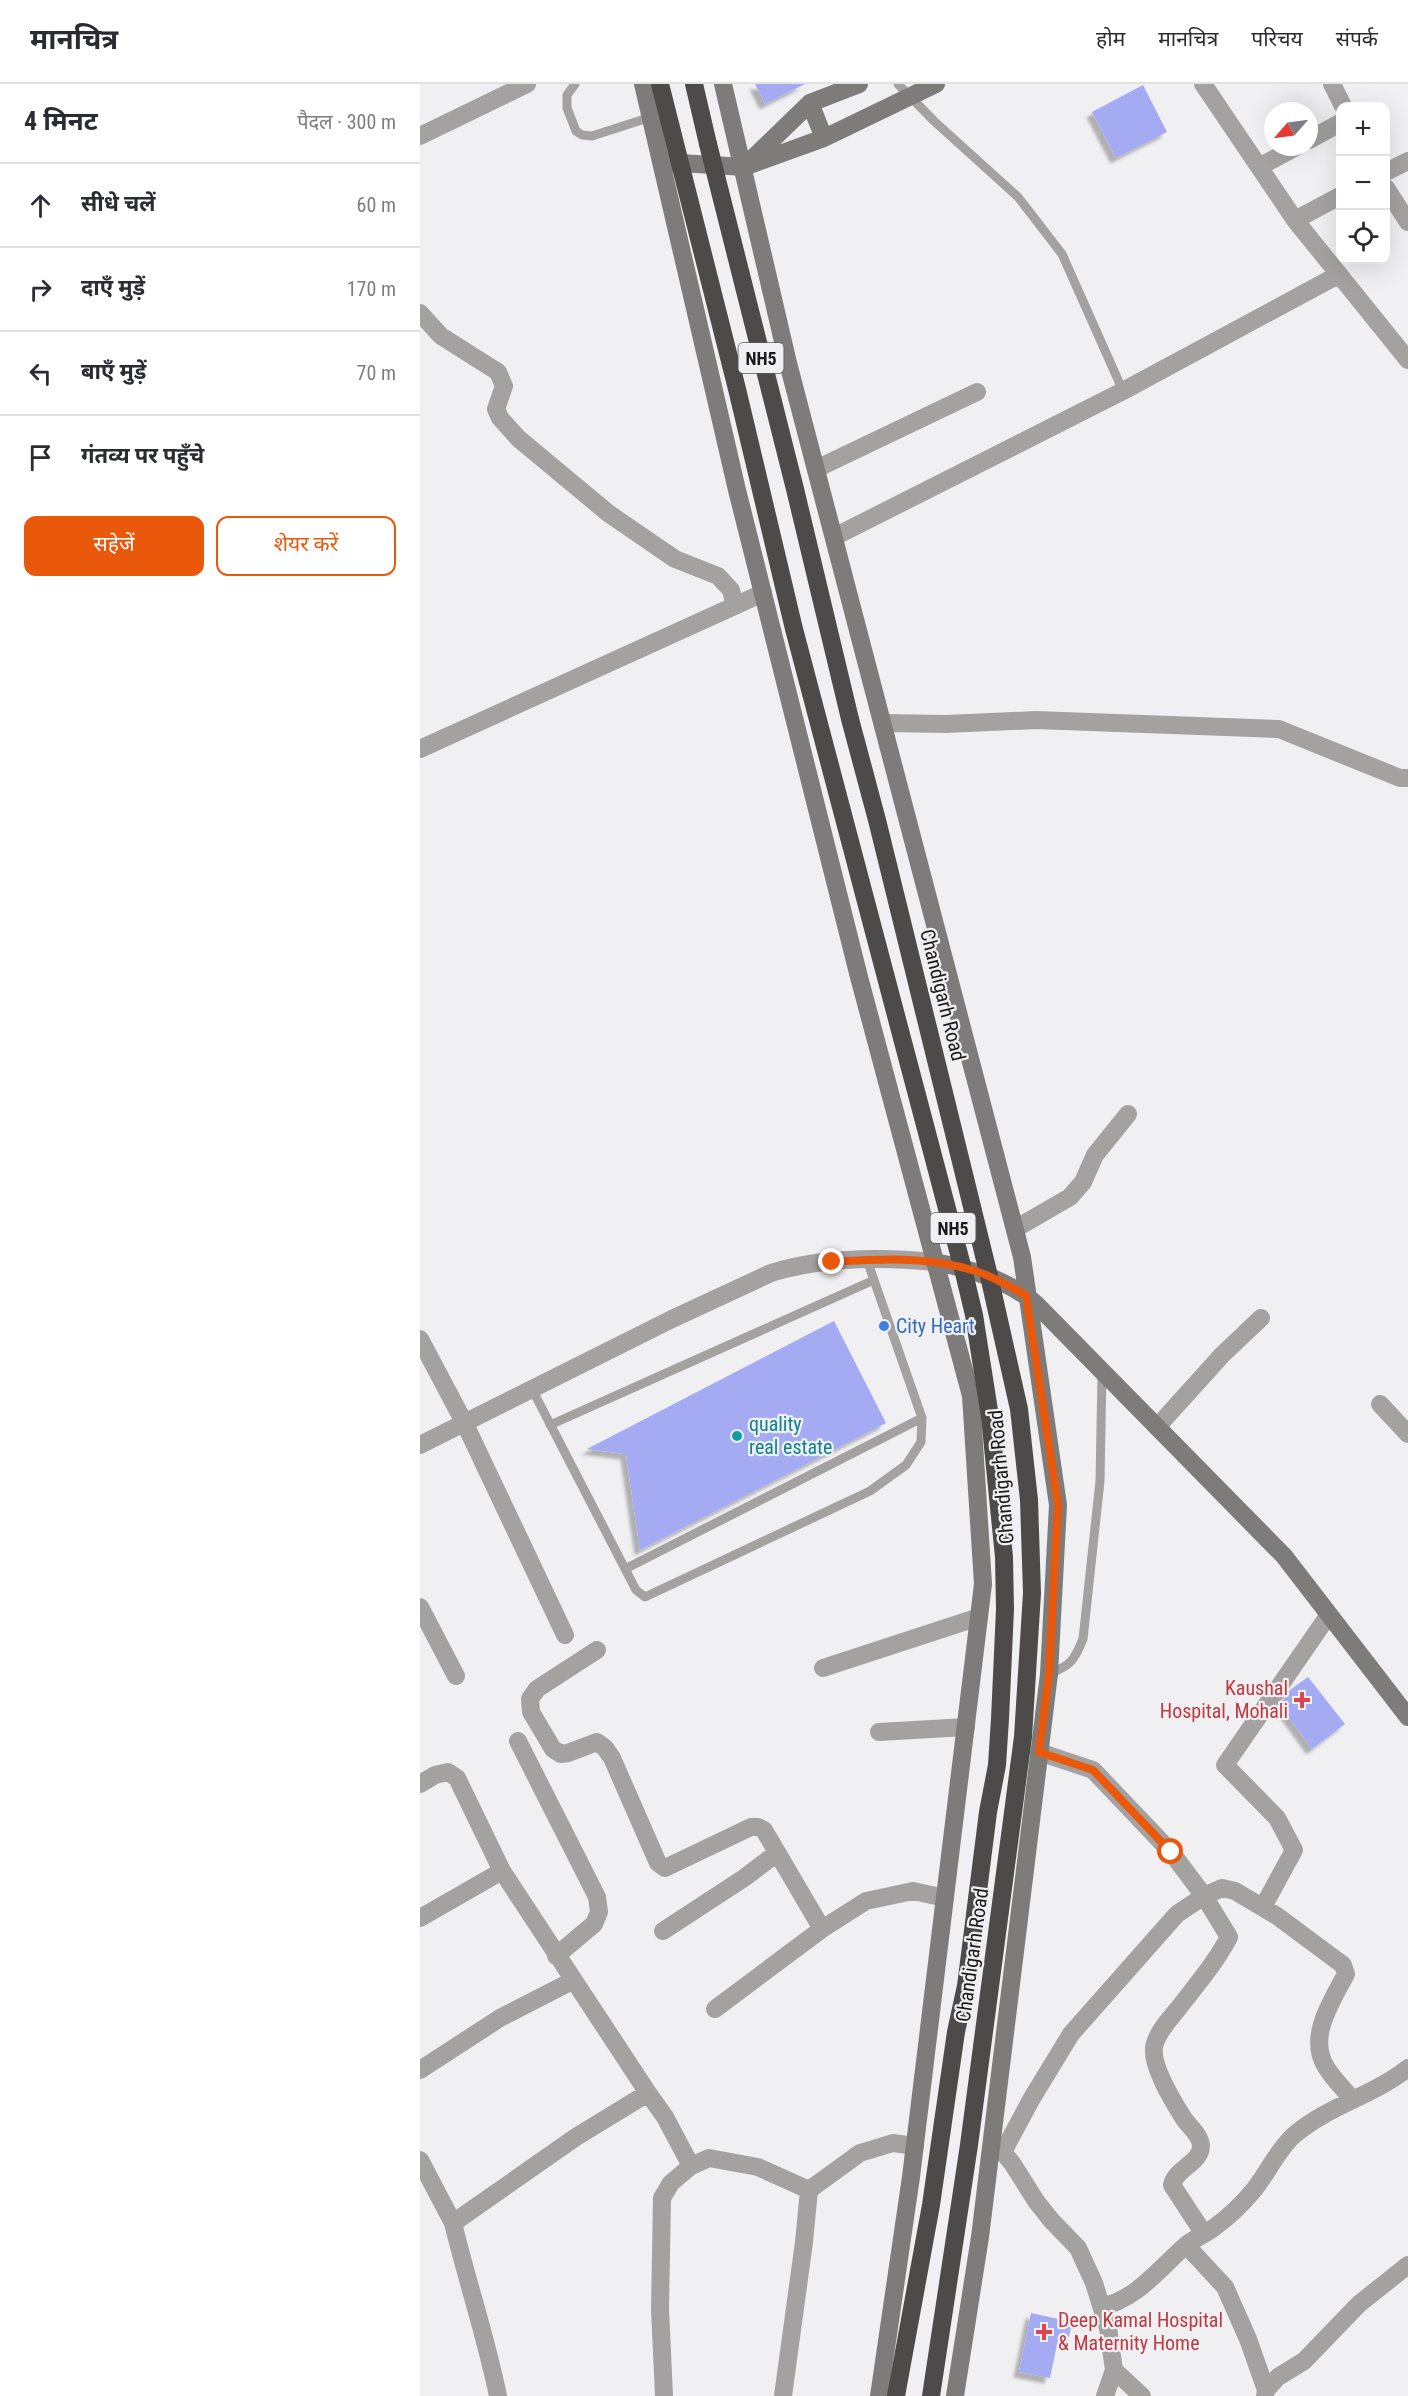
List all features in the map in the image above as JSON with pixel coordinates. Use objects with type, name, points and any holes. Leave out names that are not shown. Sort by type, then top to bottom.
[{"type":"highway","name":"NH5","points":[[660,84],[737,389],[794,629],[974,1315],[999,1492],[1005,1609],[997,1765],[988,1812],[966,1986],[956,2032],[931,2205],[896,2396]]},
{"type":"highway","name":"Chandigarh Road","points":[[694,84],[989,1276],[1019,1409],[1029,1500],[1032,1593],[1023,1737],[969,2145],[931,2396]]},
{"type":"main road","points":[[644,84],[734,479],[860,977],[971,1396],[983,1584],[915,2146],[879,2396]]},
{"type":"main road","points":[[723,84],[788,363],[1022,1257],[1058,1505],[1049,1674],[998,2146],[980,2237],[956,2396]]},
{"type":"main road","points":[[744,167],[810,104],[859,84]]},
{"type":"main road","points":[[661,161],[744,167],[824,138],[904,90],[936,84]]},
{"type":"main road","points":[[810,104],[824,138]]},
{"type":"main road","points":[[935,1262],[978,1271],[1026,1295],[1284,1556],[1408,1717]]},
{"type":"street","points":[[420,136],[527,84]]},
{"type":"street","points":[[1203,84],[1295,220],[1408,360]]},
{"type":"street","points":[[1332,84],[1341,102]]},
{"type":"street","points":[[1318,135],[1336,126]]},
{"type":"street","points":[[1258,167],[1279,156]]},
{"type":"street","points":[[1390,170],[1408,161]]},
{"type":"street","points":[[1390,194],[1408,222]]},
{"type":"street","points":[[1295,220],[1336,199]]},
{"type":"street","points":[[834,537],[1123,392],[1338,275]]},
{"type":"street","points":[[420,313],[441,336],[498,372],[504,386],[496,409],[500,418],[519,439],[608,513],[675,559],[718,576],[731,590],[735,606]]},
{"type":"street","points":[[816,469],[977,392]]},
{"type":"street","points":[[420,749],[763,592]]},
{"type":"street","points":[[883,723],[946,724],[1036,720],[1279,729],[1400,778],[1408,777]]},
{"type":"street","points":[[1015,1229],[1070,1197],[1083,1182],[1095,1155],[1128,1114]]},
{"type":"street","points":[[420,1445],[533,1391],[672,1319],[771,1273],[810,1265],[867,1260],[935,1262]]},
{"type":"street","points":[[1157,1427],[1222,1355],[1261,1318]]},
{"type":"street","points":[[420,1339],[465,1424],[565,1635]]},
{"type":"street","points":[[1380,1404],[1408,1434]]},
{"type":"street","points":[[420,1607],[456,1676]]},
{"type":"street","points":[[1263,1907],[1294,1850],[1277,1818],[1225,1765],[1328,1616]]},
{"type":"street","points":[[823,1668],[979,1617]]},
{"type":"street","points":[[597,1650],[537,1689],[530,1700],[531,1712],[553,1749],[561,1754],[597,1743],[604,1748],[612,1758],[658,1863],[665,1868],[752,1827],[764,1830],[803,1893],[822,1929]]},
{"type":"street","points":[[879,1732],[966,1727]]},
{"type":"street","points":[[518,1742],[597,1897],[599,1912],[594,1924],[556,1956]]},
{"type":"street","points":[[1039,1752],[1093,1770],[1171,1852],[1204,1896],[1229,1937],[1208,1971],[1162,2029],[1154,2045],[1159,2071],[1168,2093],[1200,2140],[1201,2150],[1195,2159],[1174,2177],[1172,2185],[1204,2234]]},
{"type":"street","points":[[420,1784],[435,1774],[448,1772],[457,1778],[502,1871],[556,1956],[665,2117],[691,2166]]},
{"type":"street","points":[[663,1931],[744,1878],[777,1853]]},
{"type":"street","points":[[420,1918],[502,1871]]},
{"type":"street","points":[[1104,2396],[1114,2370],[1108,2328],[1094,2283],[1078,2248],[1041,2208],[1026,2181],[998,2146],[1032,2098],[1071,2034],[1177,1914],[1204,1896],[1222,1888],[1235,1891],[1263,1907],[1343,1965],[1346,1974],[1326,2014],[1318,2043],[1325,2066],[1353,2100]]},
{"type":"street","points":[[715,2009],[822,1929],[866,1901],[913,1891],[945,1898]]},
{"type":"street","points":[[420,2070],[500,2018],[574,1980]]},
{"type":"street","points":[[1101,2306],[1112,2305],[1147,2284],[1186,2245],[1204,2234],[1239,2206],[1292,2137],[1322,2116],[1381,2086],[1408,2068]]},
{"type":"street","points":[[453,2223],[576,2137],[648,2093]]},
{"type":"street","points":[[783,2396],[809,2190],[860,2153],[893,2143],[915,2146]]},
{"type":"street","points":[[664,2396],[660,2309],[662,2198],[671,2183],[691,2166],[709,2158],[758,2167],[809,2190]]},
{"type":"street","points":[[420,2160],[453,2223],[498,2396]]},
{"type":"street","points":[[1186,2245],[1224,2287],[1248,2339],[1265,2393]]},
{"type":"street","points":[[1265,2393],[1278,2377],[1304,2361],[1359,2304],[1408,2265]]},
{"type":"street","points":[[1114,2370],[1142,2396]]},
{"type":"lane","points":[[575,84],[567,95],[567,108],[576,131],[582,135],[592,136],[651,117]]},
{"type":"lane","points":[[904,90],[934,121],[1018,197],[1062,254],[1123,392]]},
{"type":"lane","points":[[533,1391],[624,1569],[636,1590],[645,1597],[870,1491],[906,1464],[921,1442],[922,1418],[867,1260]]},
{"type":"lane","points":[[550,1425],[874,1280]]},
{"type":"lane","points":[[1049,1674],[1068,1666],[1076,1656],[1083,1639],[1100,1481],[1102,1371]]},
{"type":"lane","points":[[624,1569],[922,1418]]},
{"type":"building","points":[[755,84],[805,84],[765,104]]},
{"type":"building","points":[[1143,85],[1167,132],[1116,158],[1092,112]]},
{"type":"building","name":"quality real estate","points":[[834,1321],[886,1423],[640,1550],[626,1454],[587,1449]]},
{"type":"building","points":[[1308,1677],[1345,1724],[1312,1749],[1280,1705],[1290,1690]]},
{"type":"building","points":[[1031,2313],[1072,2322],[1069,2337],[1059,2335],[1050,2378],[1019,2372]]},
{"type":"place","name":"City Heart","points":[[884,1326]]},
{"type":"place","name":"quality real estate","points":[[737,1436]]},
{"type":"place","name":"Kaushal Hospital, Mohali","points":[[1302,1700]]},
{"type":"place","name":"Deep Kamal Hospital & Maternity Home","points":[[1044,2332]]},
{"type":"route","points":[[832,1262],[911,1260],[935,1262],[978,1271],[1026,1295],[1058,1505],[1049,1674],[1039,1752],[1093,1770],[1171,1852]]}]
